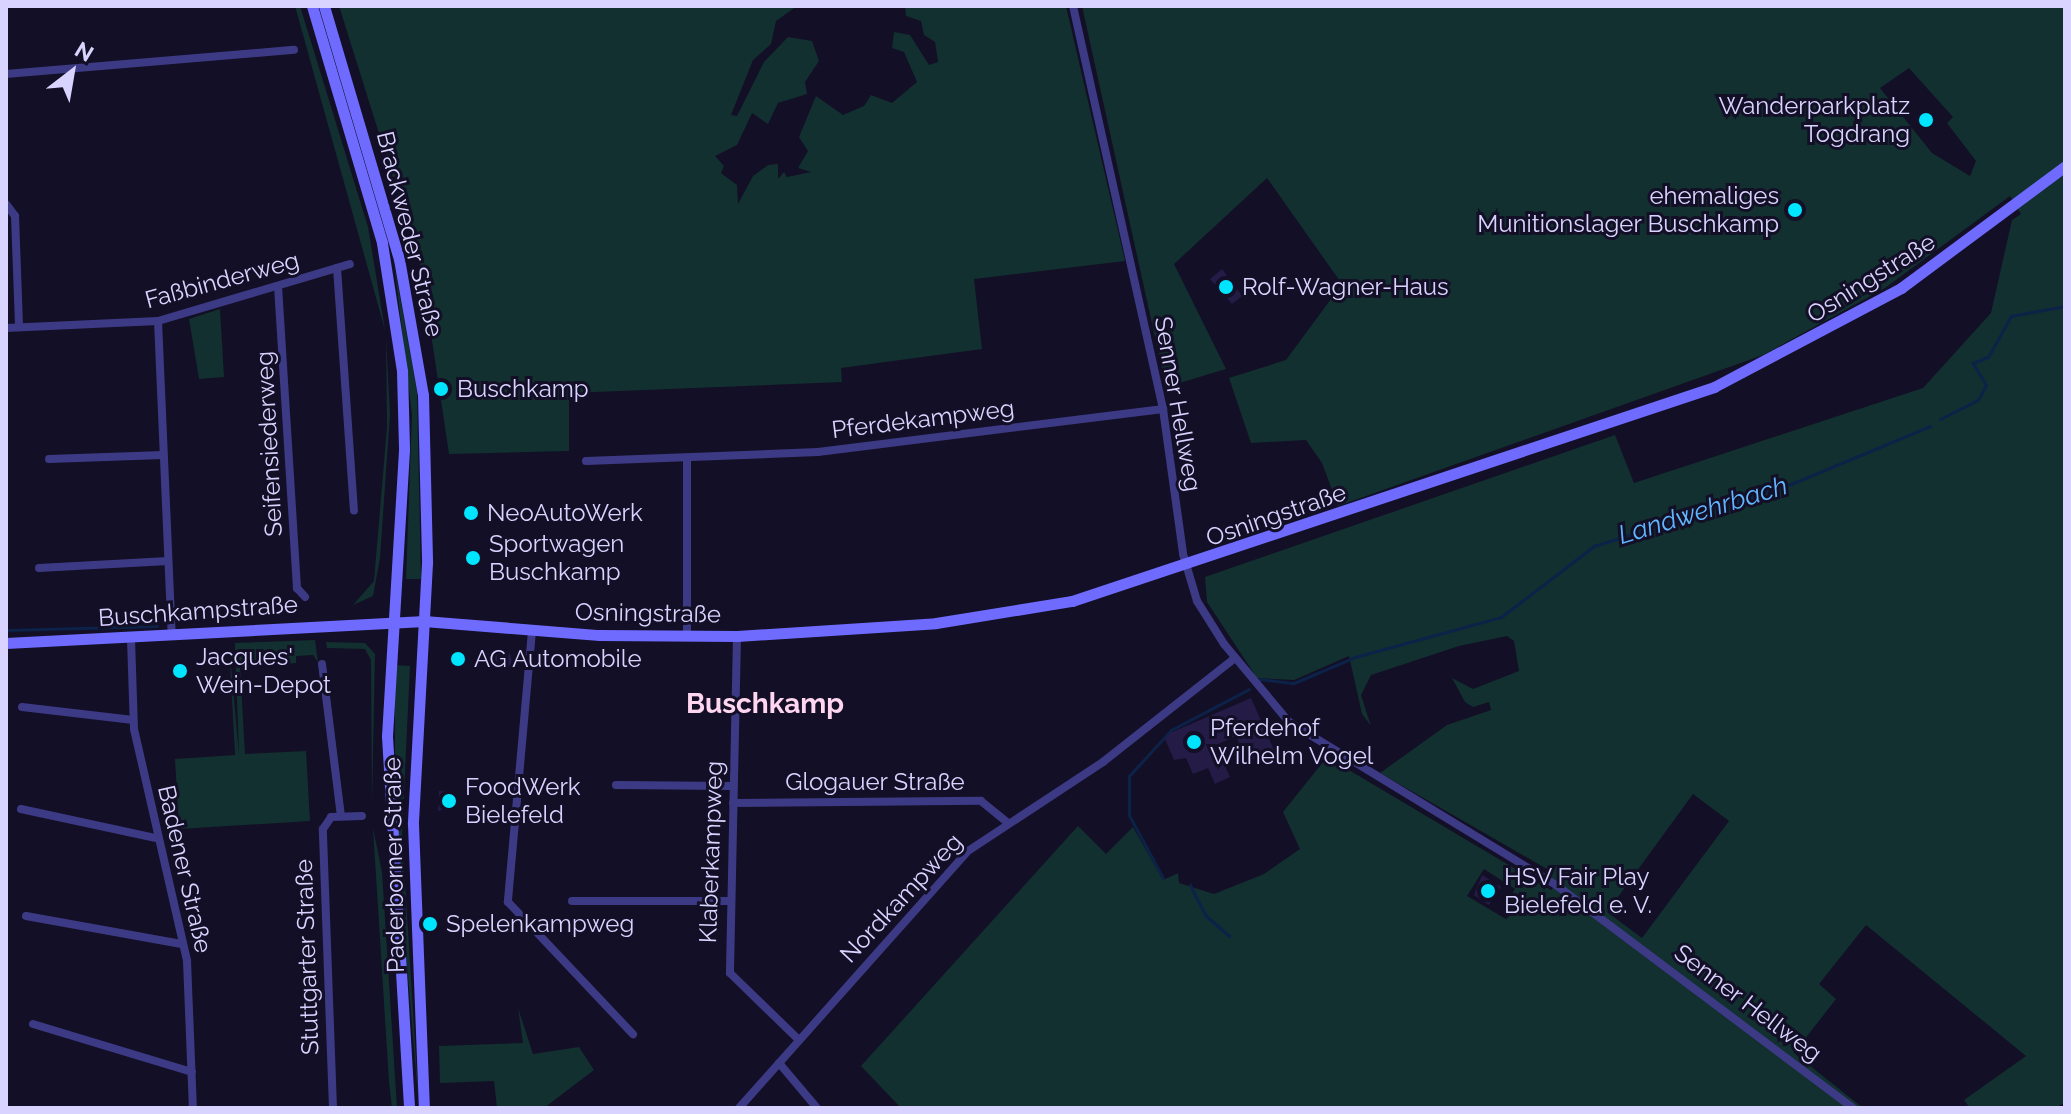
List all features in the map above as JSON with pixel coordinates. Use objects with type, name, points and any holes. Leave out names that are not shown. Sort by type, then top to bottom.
[{"type":"main road","name":"Brackweder Straße","points":[[312,6],[382,243],[400,349],[404,450],[393,622]]},
{"type":"main road","name":"Brackweder Straße","points":[[324,6],[397,250],[417,343],[427,460],[424,621]]},
{"type":"main road","name":"Osningstraße","points":[[424,621],[532,631],[737,636],[977,619],[1072,601],[1186,568],[1653,411],[1752,370],[1901,288],[2065,166]]},
{"type":"main road","name":"Buschkampstraße","points":[[6,643],[131,639],[424,621]]},
{"type":"main road","name":"Paderborner Straße","points":[[424,621],[413,824],[424,1108]]},
{"type":"main road","name":"Paderborner Straße","points":[[393,622],[388,799],[409,1108]]},
{"type":"street","name":"Senner Hellweg","points":[[1073,6],[1163,409],[1186,568],[1203,611],[1234,659],[1289,722],[1556,885],[1853,1108]]},
{"type":"street","points":[[6,74],[294,50]]},
{"type":"street","points":[[7,204],[15,216],[19,327]]},
{"type":"street","name":"Faßbinderweg","points":[[6,328],[158,321],[350,264]]},
{"type":"street","name":"Faßbinderweg","points":[[337,268],[354,510]]},
{"type":"street","name":"Seifensiederweg","points":[[278,286],[297,588],[305,597]]},
{"type":"street","points":[[158,321],[172,636]]},
{"type":"street","name":"Pferdekampweg","points":[[586,461],[850,449],[1163,409]]},
{"type":"street","points":[[49,459],[163,455]]},
{"type":"street","points":[[687,458],[687,637]]},
{"type":"street","points":[[39,568],[168,561]]},
{"type":"street","points":[[532,631],[508,902],[633,1034]]},
{"type":"street","name":"Klaberkampweg","points":[[737,636],[730,973],[799,1040]]},
{"type":"street","name":"Badener Straße","points":[[131,639],[133,720],[155,838],[182,944],[193,1108]]},
{"type":"street","name":"Nordkampweg","points":[[739,1108],[958,861],[1008,823],[1103,762],[1234,659]]},
{"type":"street","points":[[322,664],[341,816],[362,816]]},
{"type":"street","points":[[22,707],[133,720]]},
{"type":"street","points":[[616,785],[732,786]]},
{"type":"street","name":"Glogauer Straße","points":[[733,803],[981,801],[1008,823]]},
{"type":"street","points":[[21,809],[155,838]]},
{"type":"street","name":"Stuttgarter Straße","points":[[333,1108],[323,832],[328,819],[341,816]]},
{"type":"street","points":[[572,901],[730,901]]},
{"type":"street","points":[[26,916],[182,944]]},
{"type":"street","points":[[33,1024],[192,1072]]},
{"type":"street","points":[[779,1063],[817,1108]]},
{"type":"green space","points":[[295,6],[300,6],[368,227],[385,330]]},
{"type":"green space","points":[[339,6],[797,6],[776,21],[771,44],[753,60],[731,115],[737,116],[764,62],[788,37],[812,41],[819,61],[805,82],[807,94],[778,103],[768,124],[752,113],[737,145],[715,156],[724,166],[721,173],[737,185],[738,204],[753,176],[768,165],[778,164],[778,179],[784,172],[787,177],[811,172],[798,168],[808,151],[799,137],[816,96],[843,115],[864,106],[871,95],[892,103],[917,82],[904,52],[892,48],[894,32],[910,35],[929,65],[938,62],[935,42],[924,35],[921,21],[906,16],[905,6],[1066,6],[1125,261],[974,279],[982,349],[841,368],[842,382],[569,393],[569,451],[449,454],[421,267]]},
{"type":"green space","points":[[1082,6],[2065,6],[2065,1102],[2056,1108],[1970,1108],[1964,1100],[2026,1056],[1866,925],[1819,984],[1836,999],[1794,1053],[1863,1108],[901,1108],[861,1066],[1078,826],[1106,854],[1133,827],[1163,880],[1178,873],[1179,883],[1214,894],[1264,874],[1300,849],[1283,812],[1327,757],[1551,890],[1556,885],[1547,869],[1380,773],[1447,725],[1491,710],[1489,702],[1473,707],[1465,702],[1452,678],[1473,689],[1519,671],[1514,641],[1507,636],[1459,646],[1371,675],[1361,695],[1371,726],[1362,714],[1349,656],[1294,680],[1257,678],[1207,602],[1205,577],[1615,435],[1634,483],[1923,388],[1991,313],[2012,220],[2021,214],[2010,196],[1885,288],[1763,355],[1338,506],[1322,463],[1306,440],[1251,443],[1229,378],[1286,360],[1342,284],[1267,178],[1174,264],[1226,369],[1166,387]],"holes":[[[1909,68],[1953,117],[1947,123],[1976,161],[1970,176],[1932,153],[1880,88]],[[1693,794],[1729,821],[1642,938],[1607,912]],[[1484,869],[1515,889],[1504,907],[1513,913],[1506,919],[1467,896]]]},
{"type":"green space","points":[[394,264],[417,392],[421,579],[406,579],[412,415]]},
{"type":"green space","points":[[220,309],[224,377],[199,379],[189,319]]},
{"type":"green space","points":[[386,337],[390,414],[380,558],[373,596],[353,605],[374,581],[387,427]]},
{"type":"green space","points":[[315,640],[318,662],[313,655],[296,656],[296,663],[240,667],[245,754],[306,751],[310,821],[179,829],[175,759],[235,755],[229,643],[239,755],[235,643]]},
{"type":"green space","points":[[326,642],[365,643],[375,654],[372,807],[371,660],[365,649],[327,648]]},
{"type":"green space","points":[[395,665],[410,666],[402,834],[419,1108],[395,823]]},
{"type":"green space","points":[[373,828],[382,872],[397,1108],[392,1108],[389,1082]]},
{"type":"green space","points":[[518,1008],[533,1054],[579,1047],[594,1070],[544,1108],[497,1108],[494,1081],[440,1083],[439,1046],[523,1043]]},
{"type":"building","name":"Rolf-Wagner-Haus","points":[[1222,269],[1242,296],[1232,304],[1210,279]]},
{"type":"building","points":[[485,653],[510,654],[513,667],[484,665]]},
{"type":"building","name":"Pferdehof Wilhelm Vogel","points":[[1251,698],[1274,750],[1247,762],[1236,736],[1216,745],[1230,777],[1215,784],[1208,768],[1193,774],[1186,758],[1174,760],[1165,739],[1170,733]]},
{"type":"building","name":"FoodWerk Bielefeld","points":[[451,790],[460,805],[438,811],[439,791]]},
{"type":"building","name":"HSV Fair Play Bielefeld e. V.","points":[[1482,875],[1501,887],[1489,905],[1474,895]]},
{"type":"waterway","name":"Landwehrbach","points":[[1940,419],[1978,400],[1986,385],[1973,363],[1988,357],[2011,316],[2065,306]]},
{"type":"waterway","name":"Landwehrbach","points":[[1260,679],[1294,683],[1355,657],[1501,617],[1594,546],[1791,484],[1930,426]]},
{"type":"waterway","points":[[6,630],[157,626]]},
{"type":"waterway","name":"Landwehrbach","points":[[1163,878],[1129,815],[1129,776],[1171,730],[1249,689]]},
{"type":"waterway","name":"Landwehrbach","points":[[1190,885],[1205,915],[1229,936]]},
{"type":"place","name":"Wanderparkplatz Togdrang","points":[[1926,120]]},
{"type":"place","name":"ehemaliges Munitionslager Buschkamp","points":[[1795,210]]},
{"type":"place","name":"Rolf-Wagner-Haus","points":[[1226,287]]},
{"type":"place","name":"Buschkamp","points":[[441,389]]},
{"type":"place","name":"NeoAutoWerk","points":[[471,513]]},
{"type":"place","name":"Sportwagen Buschkamp","points":[[473,558]]},
{"type":"place","name":"AG Automobile","points":[[458,659]]},
{"type":"place","name":"Jacques' Wein-Depot","points":[[180,671]]},
{"type":"place","name":"Pferdehof Wilhelm Vogel","points":[[1194,742]]},
{"type":"place","name":"FoodWerk Bielefeld","points":[[449,801]]},
{"type":"place","name":"HSV Fair Play Bielefeld e. V.","points":[[1488,891]]},
{"type":"place","name":"Spelenkampweg","points":[[430,924]]},
{"type":"district","name":"Buschkamp","points":[[765,704]]}]
